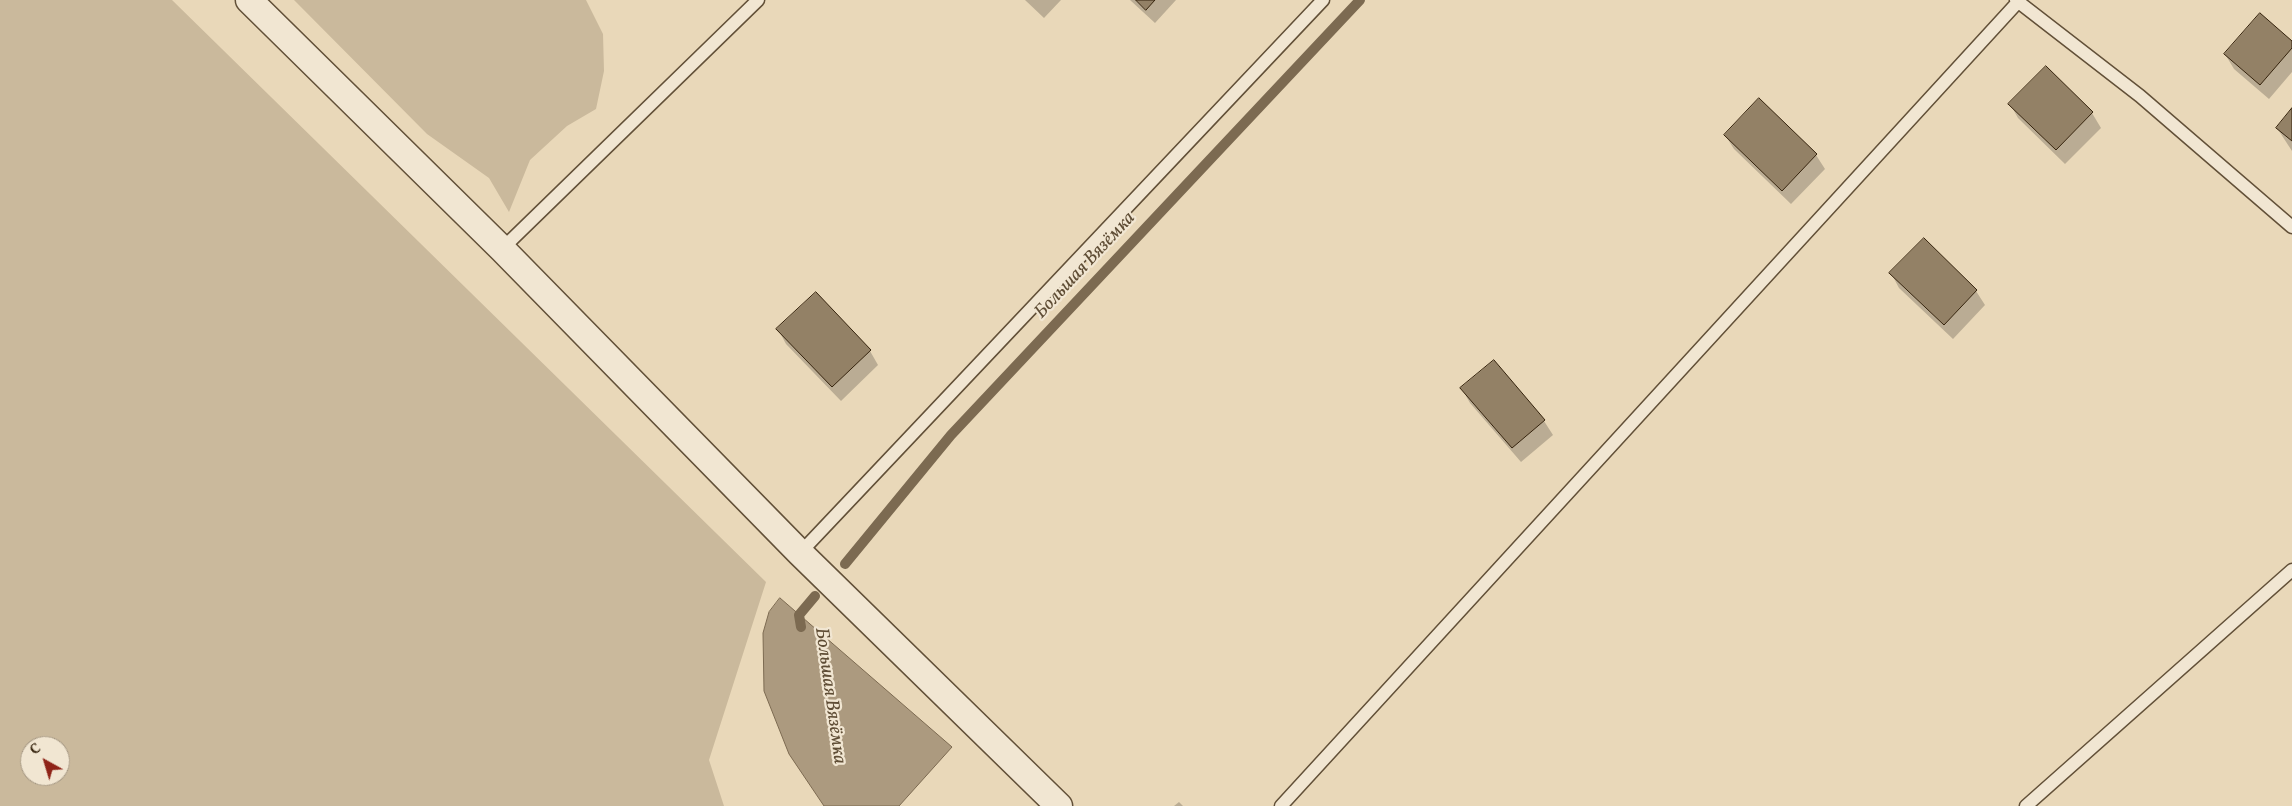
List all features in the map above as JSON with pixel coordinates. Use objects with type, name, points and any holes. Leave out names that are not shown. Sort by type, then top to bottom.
[{"type":"street","points":[[249,0],[502,249],[800,553],[1059,806]]},
{"type":"lane","points":[[502,249],[758,0]]},
{"type":"lane","points":[[800,553],[1322,0]]},
{"type":"lane","points":[[1281,806],[2017,1],[2140,96],[2292,228]]},
{"type":"lane","points":[[2026,806],[2292,570]]},
{"type":"shaded area","points":[[0,0],[172,0],[766,582],[709,760],[724,806],[0,806]]},
{"type":"shaded area","points":[[294,0],[586,0],[603,34],[604,71],[596,109],[567,126],[530,160],[509,212],[489,178],[427,134]]},
{"type":"water","points":[[780,598],[952,747],[899,806],[824,806],[789,754],[764,691],[763,633],[769,612]]},
{"type":"building","points":[[1136,0],[1155,0],[1146,10]]},
{"type":"building","points":[[2260,13],[2292,41],[2292,48],[2260,85],[2224,54]]},
{"type":"building","points":[[2046,66],[2093,112],[2056,150],[2008,104]]},
{"type":"building","points":[[1759,98],[1817,154],[1782,191],[1724,135]]},
{"type":"building","points":[[2292,108],[2292,141],[2276,128]]},
{"type":"building","points":[[1924,238],[1977,290],[1944,325],[1889,273]]},
{"type":"building","points":[[816,292],[871,350],[832,387],[776,329]]},
{"type":"building","points":[[1494,360],[1545,420],[1512,448],[1460,388]]},
{"type":"waterway","name":"Большая Вязёмка","points":[[845,564],[951,435],[1360,0]]},
{"type":"waterway","name":"Большая Вязёмка","points":[[801,627],[799,615],[815,596]]}]
